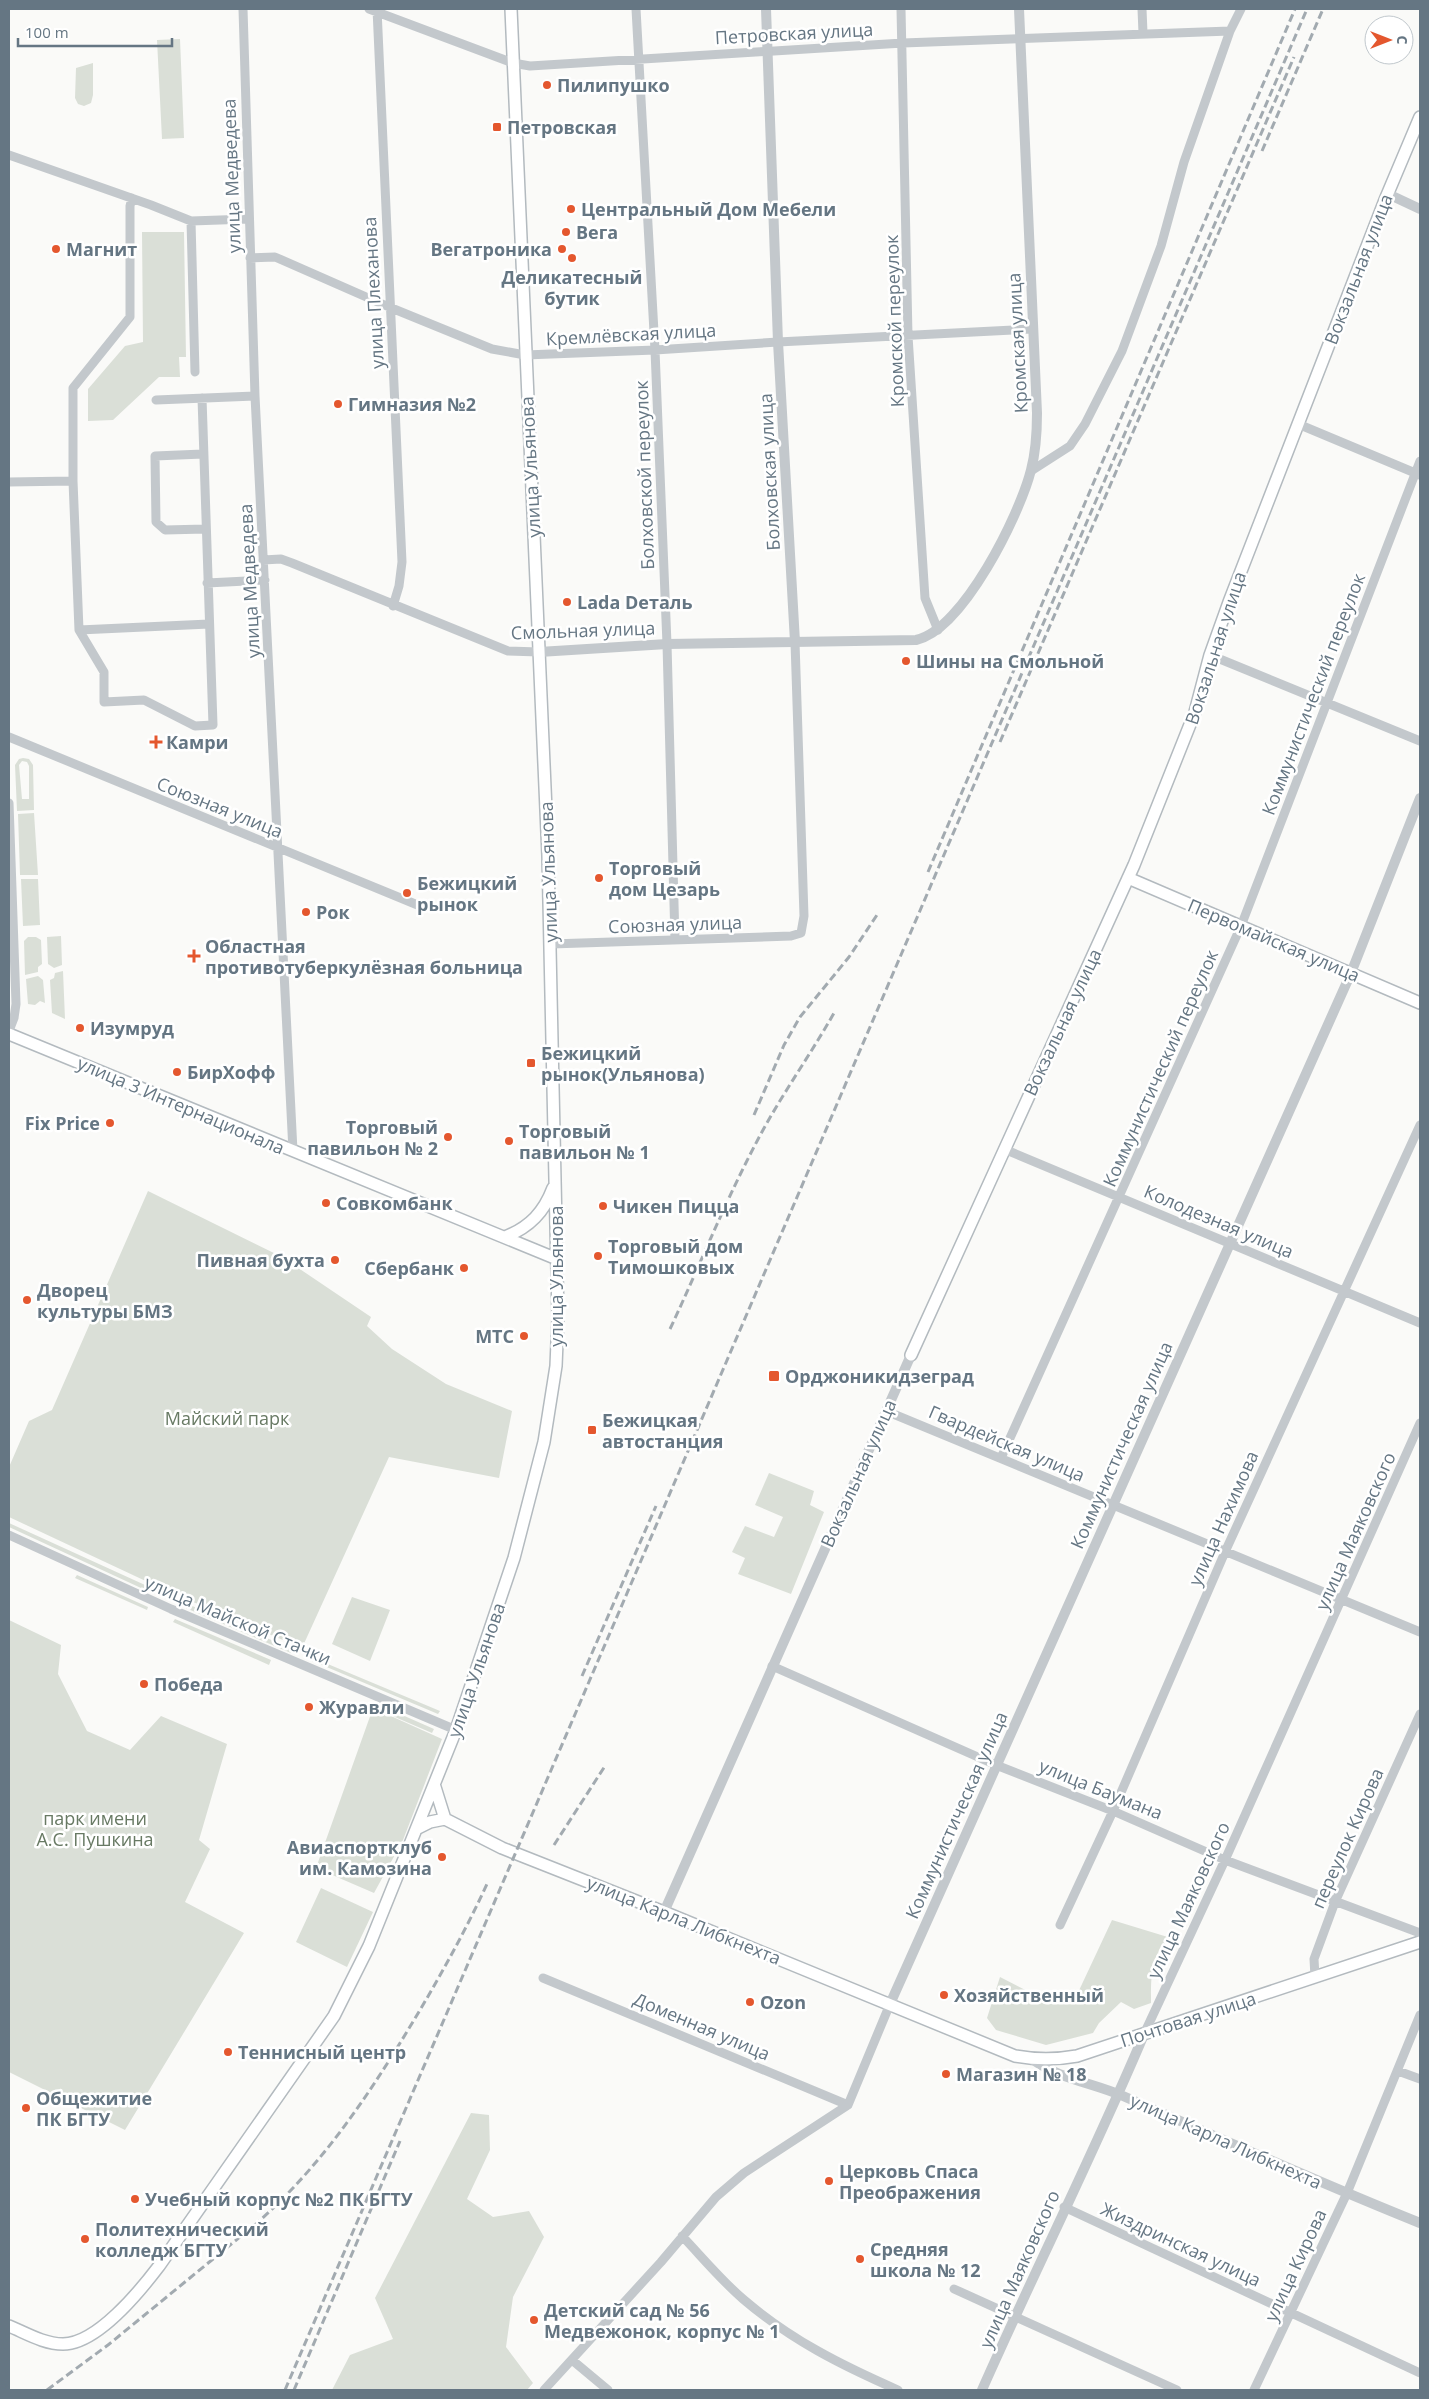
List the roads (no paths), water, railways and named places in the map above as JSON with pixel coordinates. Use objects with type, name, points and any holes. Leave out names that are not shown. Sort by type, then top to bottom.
[{"type":"main road","name":"улица Ульянова","points":[[9,2326],[42,2340],[70,2343],[84,2338],[101,2326],[144,2286],[334,2016],[362,1962],[435,1787],[456,1730],[514,1558],[544,1442],[556,1366],[558,1318],[551,944],[511,9]]},
{"type":"main road","name":"Вокзальная улица","points":[[911,1355],[1128,878],[1189,728],[1210,655],[1298,424],[1420,117]]},
{"type":"main road","name":"Первомайская улица","points":[[1128,878],[1420,1003]]},
{"type":"main road","name":"улица 3 Интернационала","points":[[9,1032],[557,1259]]},
{"type":"main road","points":[[505,1237],[517,1232],[534,1220],[548,1200],[555,1184]]},
{"type":"main road","points":[[418,1828],[444,1818],[435,1787]]},
{"type":"main road","name":"улица Карла Либкнехта","points":[[444,1818],[502,1848],[955,2031]]},
{"type":"main road","name":"Почтовая улица","points":[[955,2031],[1015,2056],[1056,2060],[1077,2056],[1420,1942]]},
{"type":"street","name":"улица Медведева","points":[[243,9],[256,396],[293,1151]]},
{"type":"street","name":"Болховской переулок","points":[[636,9],[655,350],[667,644],[675,940]]},
{"type":"street","name":"Болховская улица","points":[[766,9],[778,342],[795,642],[804,916],[801,933]]},
{"type":"street","name":"Кромской переулок","points":[[901,9],[908,336],[925,598],[938,630]]},
{"type":"street","name":"Кромская улица","points":[[922,639],[938,630],[952,616],[982,576],[1017,508],[1031,470],[1037,433],[1019,9]]},
{"type":"street","points":[[1142,9],[1143,32]]},
{"type":"street","points":[[1031,470],[1070,446],[1085,424],[1122,351],[1161,246],[1184,162],[1230,31],[1241,9]]},
{"type":"street","name":"Петровская улица","points":[[375,10],[513,63],[530,66],[767,50],[1020,37],[1230,31]]},
{"type":"street","name":"улица Плеханова","points":[[375,10],[402,562],[400,586],[393,606]]},
{"type":"street","points":[[9,155],[132,198],[191,221],[249,219]]},
{"type":"street","points":[[1388,194],[1420,209]]},
{"type":"street","points":[[132,198],[130,206],[130,317],[73,388],[73,481],[79,630],[104,672],[104,702],[144,700],[195,726],[213,725],[202,398]]},
{"type":"street","points":[[191,221],[196,372]]},
{"type":"street","name":"Кремлёвская улица","points":[[250,258],[274,256],[389,307],[492,349],[525,355],[655,350],[1032,329]]},
{"type":"street","points":[[156,400],[256,396]]},
{"type":"street","points":[[1298,424],[1418,474]]},
{"type":"street","points":[[203,454],[155,456],[156,522],[165,530],[205,529]]},
{"type":"street","name":"Коммунистический переулок","points":[[1001,1458],[1241,926],[1418,474],[1420,460]]},
{"type":"street","points":[[9,482],[73,481]]},
{"type":"street","name":"Смольная улица","points":[[264,560],[281,560],[292,563],[393,606],[508,651],[539,652],[667,644],[922,639]]},
{"type":"street","points":[[207,583],[265,580]]},
{"type":"street","points":[[79,630],[209,624]]},
{"type":"street","points":[[1210,655],[1420,741]]},
{"type":"street","name":"Союзная улица","points":[[9,737],[420,906]]},
{"type":"street","name":"Коммунистическая улица","points":[[848,2105],[890,2004],[996,1764],[1351,973],[1420,798]]},
{"type":"street","points":[[9,803],[16,1004],[9,1032]]},
{"type":"street","name":"Союзная улица","points":[[551,944],[791,936],[801,933]]},
{"type":"street","name":"улица Нахимова","points":[[1060,1925],[1113,1811],[1225,1552],[1420,1126]]},
{"type":"street","name":"Колодезная улица","points":[[1004,1149],[1420,1323]]},
{"type":"street","name":"Вокзальная улица","points":[[664,1912],[911,1355]]},
{"type":"street","name":"Гвардейская улица","points":[[886,1410],[1420,1632]]},
{"type":"street","name":"улица Маяковского","points":[[982,2390],[1014,2316],[1119,2094],[1145,2032],[1225,1860],[1420,1423]]},
{"type":"street","name":"улица Майской Стачки","points":[[9,1535],[159,1604],[456,1730]]},
{"type":"street","name":"улица Баумана","points":[[772,1666],[996,1764],[1113,1811],[1225,1860],[1420,1933]]},
{"type":"street","name":"переулок Кирова","points":[[1315,1977],[1314,1959],[1335,1902],[1420,1714]]},
{"type":"street","name":"Доменная улица","points":[[543,1978],[848,2105]]},
{"type":"street","name":"улица Кирова","points":[[1254,2390],[1347,2193],[1420,2015]]},
{"type":"street","name":"улица Карла Либкнехта","points":[[1032,2059],[1043,2067],[1064,2076],[1119,2094],[1420,2223]]},
{"type":"street","points":[[1398,2071],[1420,2079]]},
{"type":"street","points":[[544,2390],[655,2269],[716,2197],[744,2173],[848,2105]]},
{"type":"street","name":"Жиздринская улица","points":[[1064,2207],[1420,2373]]},
{"type":"street","points":[[682,2236],[742,2299],[768,2319],[834,2362],[898,2390]]},
{"type":"street","points":[[954,2289],[1177,2390]]},
{"type":"street","points":[[572,2360],[608,2390]]},
{"type":"railway","points":[[928,872],[1295,9]]},
{"type":"railway","points":[[285,2390],[1307,9]]},
{"type":"railway","points":[[1262,151],[1323,9]]},
{"type":"railway","points":[[1000,742],[1294,57]]},
{"type":"railway","points":[[754,1115],[784,1045],[800,1017],[849,957],[877,915]]},
{"type":"railway","points":[[670,1329],[750,1154],[771,1115],[834,1013]]},
{"type":"railway","points":[[582,1676],[656,1506]]},
{"type":"railway","points":[[554,1845],[605,1766]]},
{"type":"railway","points":[[47,2390],[108,2345],[257,2223],[301,2180],[358,2108],[392,2056],[450,1958],[487,1884]]},
{"type":"railway","points":[[294,2390],[400,2141]]},
{"type":"place","name":"Пилипушко","points":[[547,85]]},
{"type":"place","name":"Петровская","points":[[497,127]]},
{"type":"place","name":"Центральный Дом Мебели","points":[[571,209]]},
{"type":"place","name":"Вега","points":[[566,232]]},
{"type":"place","name":"Магнит","points":[[56,249]]},
{"type":"place","name":"Вегатроника","points":[[562,249]]},
{"type":"place","name":"Деликатесный бутик","points":[[572,258]]},
{"type":"place","name":"Гимназия №2","points":[[338,404]]},
{"type":"place","name":"Lada Dеталь","points":[[567,602]]},
{"type":"place","name":"Шины на Смольной","points":[[906,661]]},
{"type":"place","name":"Камри","points":[[156,742]]},
{"type":"place","name":"Торговый дом Цезарь","points":[[599,878]]},
{"type":"place","name":"Бежицкий рынок","points":[[407,893]]},
{"type":"place","name":"Рок","points":[[306,912]]},
{"type":"place","name":"Областная противотуберкулёзная больница","points":[[194,956]]},
{"type":"place","name":"Изумруд","points":[[80,1028]]},
{"type":"place","name":"Бежицкий рынок(Ульянова)","points":[[531,1063]]},
{"type":"place","name":"БирХофф","points":[[177,1072]]},
{"type":"place","name":"Fix Price","points":[[110,1123]]},
{"type":"place","name":"Торговый павильон № 2","points":[[448,1137]]},
{"type":"place","name":"Торговый павильон № 1","points":[[509,1141]]},
{"type":"place","name":"Совкомбанк","points":[[326,1203]]},
{"type":"place","name":"Чикен Пицца","points":[[603,1206]]},
{"type":"place","name":"Торговый дом Тимошковых","points":[[598,1256]]},
{"type":"place","name":"Пивная бухта","points":[[335,1260]]},
{"type":"place","name":"Сбербанк","points":[[464,1268]]},
{"type":"place","name":"Дворец культуры БМЗ","points":[[27,1300]]},
{"type":"place","name":"МТС","points":[[524,1336]]},
{"type":"place","name":"Орджоникидзеград","points":[[774,1376]]},
{"type":"place","name":"Бежицкая автостанция","points":[[592,1430]]},
{"type":"place","name":"Победа","points":[[144,1684]]},
{"type":"place","name":"Журавли","points":[[309,1707]]},
{"type":"place","name":"Авиаспортклуб им. Камозина","points":[[442,1857]]},
{"type":"place","name":"Хозяйственный","points":[[944,1995]]},
{"type":"place","name":"Ozon","points":[[750,2002]]},
{"type":"place","name":"Теннисный центр","points":[[228,2052]]},
{"type":"place","name":"Магазин № 18","points":[[946,2074]]},
{"type":"place","name":"Общежитие ПК БГТУ","points":[[26,2108]]},
{"type":"place","name":"Церковь Спаса Преображения","points":[[829,2181]]},
{"type":"place","name":"Учебный корпус №2 ПК БГТУ","points":[[135,2199]]},
{"type":"place","name":"Политехнический колледж БГТУ","points":[[85,2239]]},
{"type":"place","name":"Средняя школа № 12","points":[[860,2259]]},
{"type":"place","name":"Детский сад № 56 Медвежонок, корпус № 1","points":[[534,2320]]},
{"type":"park label","name":"Майский парк","points":[[227,1418]]},
{"type":"park label","name":"парк имени А.С. Пушкина","points":[[95,1828]]}]
